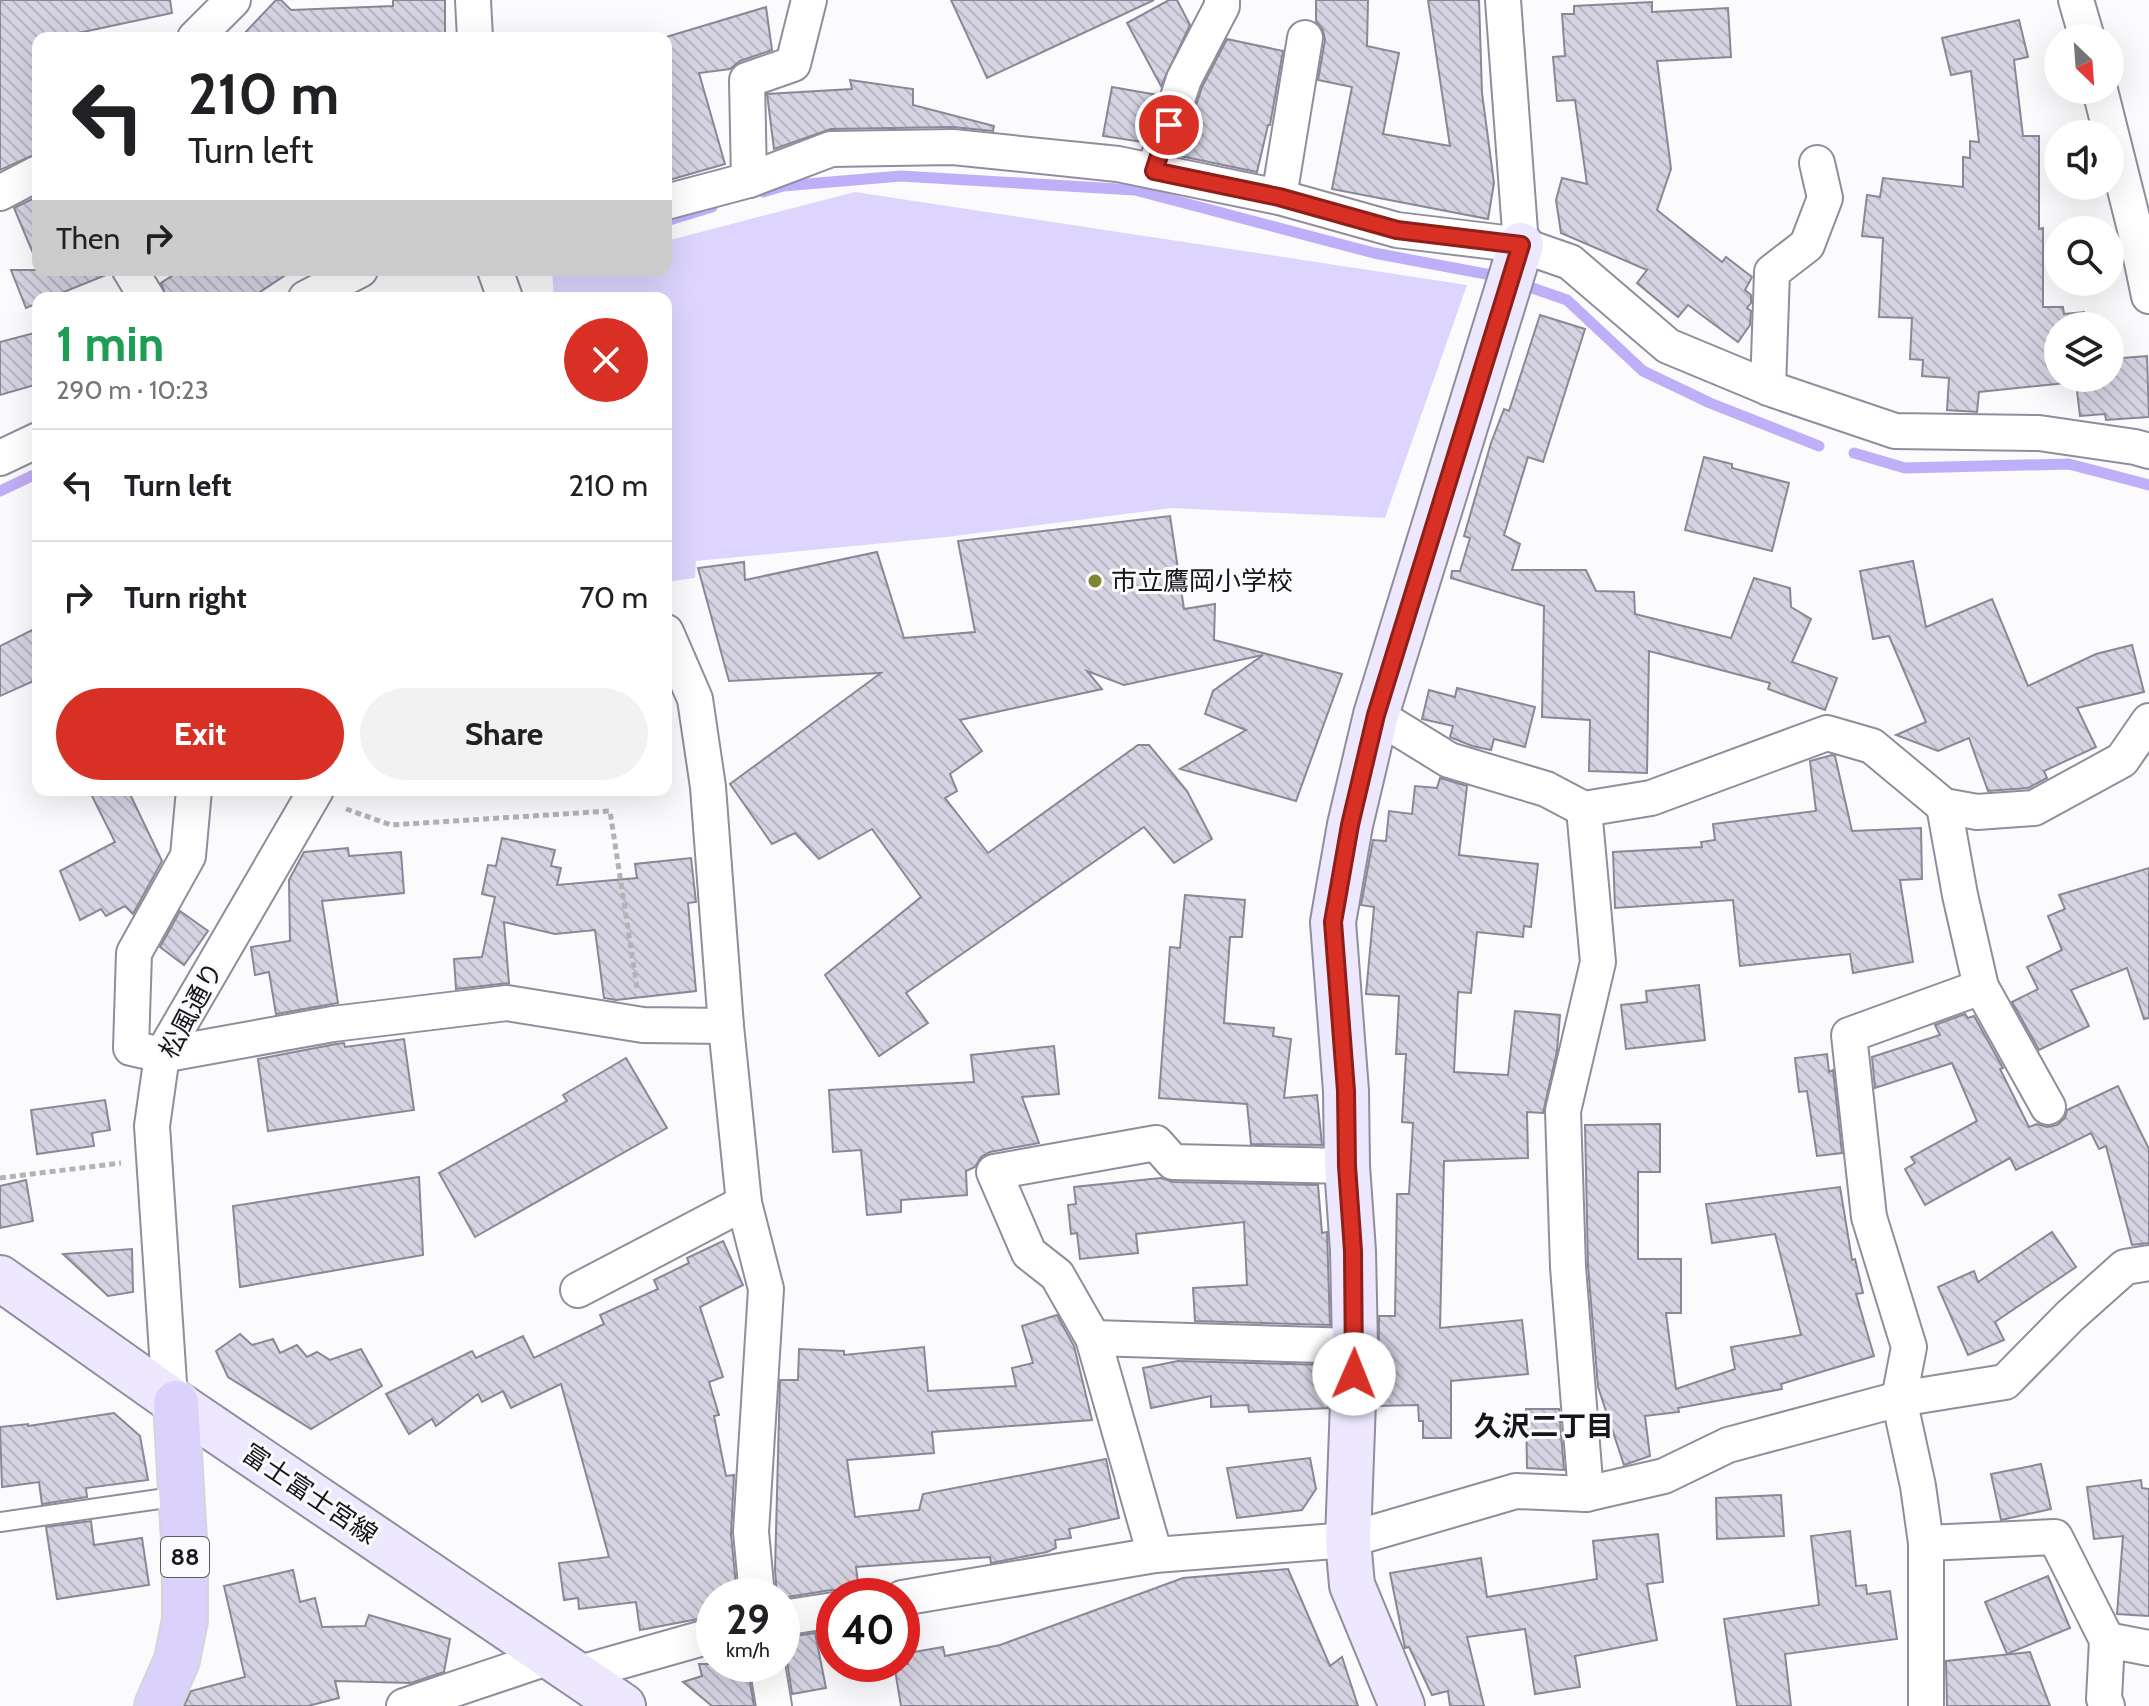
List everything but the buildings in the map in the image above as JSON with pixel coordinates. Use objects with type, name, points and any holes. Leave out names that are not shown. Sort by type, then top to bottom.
[{"type":"main road","name":"松風通り","points":[[157,1706],[177,1660],[185,1620],[185,1557],[173,1401]]},
{"type":"street","points":[[201,32],[233,0]]},
{"type":"street","points":[[473,0],[475,32]]},
{"type":"street","points":[[749,180],[747,80],[793,64],[809,0]]},
{"type":"street","points":[[1154,171],[1184,79],[1222,6],[1222,0]]},
{"type":"street","points":[[1402,1706],[1352,1585],[1348,1540],[1355,1346],[1353,1251],[1346,1091],[1333,922],[1350,825],[1376,715],[1519,251],[1503,0]]},
{"type":"street","points":[[2076,0],[2083,24]]},
{"type":"street","points":[[1279,197],[1305,38]]},
{"type":"street","points":[[2104,104],[2142,227],[2149,296]]},
{"type":"street","points":[[672,200],[749,180],[831,149],[953,147],[1118,164],[1279,197],[1397,230],[1570,262],[1668,346],[1768,388],[1895,431],[2039,433],[2149,451]]},
{"type":"street","points":[[1768,388],[1772,272],[1807,245],[1825,198],[1817,163]]},
{"type":"street","points":[[0,193],[32,176]]},
{"type":"street","points":[[318,292],[348,276]]},
{"type":"street","points":[[0,458],[32,443]]},
{"type":"street","points":[[672,646],[695,699],[708,787],[726,1026],[744,1203],[766,1289],[751,1532],[755,1578]]},
{"type":"street","points":[[1376,715],[1449,760],[1546,789],[1584,809],[1651,798],[1827,733],[1872,746],[1944,806],[1977,812],[2034,808],[2122,760],[2149,721]]},
{"type":"street","points":[[193,796],[188,856],[134,953],[131,1048],[162,1055],[333,1024],[507,1003],[643,1025],[726,1026]]},
{"type":"street","name":"松風通り","points":[[173,1401],[152,1126],[162,1055],[313,796]]},
{"type":"street","points":[[1944,806],[1981,987],[2048,1107]]},
{"type":"street","points":[[1584,809],[1598,962],[1563,1111],[1568,1267],[1586,1494]]},
{"type":"street","points":[[1926,1706],[1926,1543],[1918,1486],[1899,1399],[1909,1347],[1869,1217],[1849,1035],[1981,987]]},
{"type":"street","points":[[1155,1555],[1093,1338],[1057,1275],[1029,1253],[994,1172],[1156,1143],[1173,1162],[1347,1166]]},
{"type":"street","points":[[578,1290],[744,1203]]},
{"type":"street","points":[[920,1595],[1155,1555],[1348,1540],[1516,1491],[1586,1494],[1664,1476],[1728,1445],[1899,1399],[2005,1382],[2070,1316],[2125,1267],[2149,1263]]},
{"type":"street","name":"富士富士宮線","points":[[0,1278],[173,1401],[623,1706]]},
{"type":"street","points":[[1093,1338],[1355,1346]]},
{"type":"street","points":[[1926,1543],[2055,1537],[2107,1640],[2104,1699],[2107,1706]]},
{"type":"street","points":[[404,1706],[563,1665],[696,1639]]},
{"type":"street","points":[[2107,1640],[2149,1648]]},
{"type":"street","points":[[770,1682],[774,1706]]},
{"type":"lane","points":[[0,1522],[180,1496]]},
{"type":"path","points":[[319,796],[391,825],[610,811],[643,1025]]},
{"type":"path","points":[[0,1178],[154,1160]]},
{"type":"shaded area","points":[[855,192],[1467,285],[1385,518],[1172,508],[947,537],[696,561],[695,578],[672,581],[672,292],[554,292],[552,276],[672,276],[672,239]]},
{"type":"waterway","points":[[763,192],[783,186],[901,176],[1135,190],[1374,253],[1502,277]]},
{"type":"waterway","points":[[672,219],[712,207]]},
{"type":"waterway","points":[[1518,283],[1567,300],[1643,371],[1710,403],[1819,446]]},
{"type":"waterway","points":[[1854,453],[1905,468],[2069,464],[2149,485]]},
{"type":"waterway","points":[[0,491],[32,476]]},
{"type":"place","name":"市立鷹岡小学校","points":[[1095,581]]},
{"type":"district","name":"久沢二丁目","points":[[1544,1426]]},
{"type":"route","points":[[1169,125],[1154,171],[1279,197],[1397,230],[1521,245],[1376,715],[1350,825],[1333,922],[1346,1091],[1353,1251],[1354,1374]]}]
